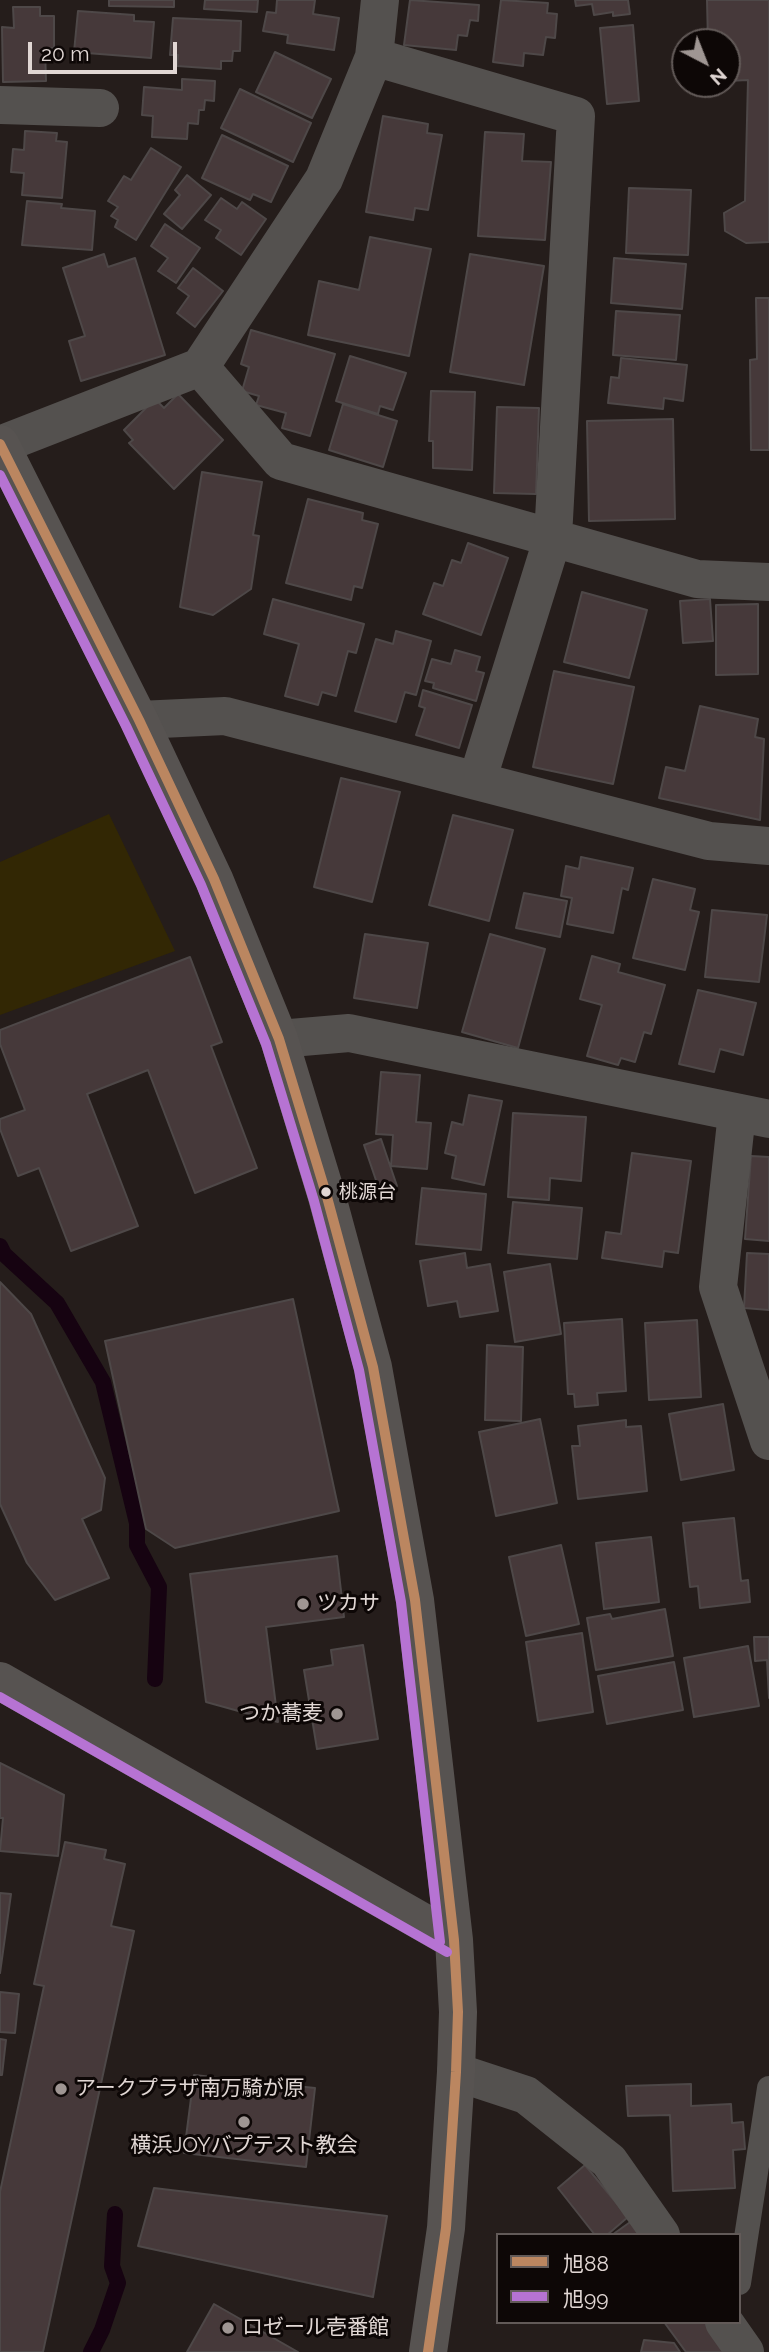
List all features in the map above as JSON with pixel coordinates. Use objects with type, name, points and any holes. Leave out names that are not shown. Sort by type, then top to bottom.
[{"type":"street","points":[[380,0],[374,57],[324,179],[200,367],[0,445],[139,720],[214,879],[279,1039],[327,1197],[373,1367],[415,1600],[454,1940],[458,2012],[456,2072],[446,2228],[428,2352]]},
{"type":"street","points":[[374,57],[576,116],[553,537],[477,782]]},
{"type":"street","points":[[0,105],[100,108]]},
{"type":"street","points":[[200,367],[281,461],[697,579],[769,582]]},
{"type":"street","points":[[139,720],[225,716],[709,841],[769,846]]},
{"type":"street","points":[[279,1039],[349,1033],[753,1116],[718,1287],[769,1441]]},
{"type":"street","points":[[0,1681],[454,1940]]},
{"type":"street","points":[[456,2072],[526,2095],[609,2161],[660,2233]]},
{"type":"street","points":[[725,2324],[745,2352]]},
{"type":"lane","points":[[741,2270],[769,2088]]},
{"type":"shaded area","points":[[109,814],[175,951],[0,1015],[0,862]]},
{"type":"building","points":[[109,0],[174,0],[174,7],[109,6]]},
{"type":"building","points":[[205,0],[258,0],[257,12],[204,9]]},
{"type":"building","points":[[277,0],[315,0],[313,14],[339,18],[334,50],[287,43],[288,35],[263,31],[267,12],[276,13]]},
{"type":"building","points":[[410,0],[479,5],[478,21],[470,20],[467,36],[458,35],[456,50],[404,45]]},
{"type":"building","points":[[501,0],[548,3],[547,13],[557,14],[555,38],[546,37],[543,55],[524,53],[523,66],[493,62]]},
{"type":"building","points":[[575,0],[628,0],[630,14],[613,16],[613,12],[594,15],[592,4],[576,6]]},
{"type":"building","points":[[707,0],[769,0],[769,242],[746,243],[725,231],[724,213],[745,201],[748,80],[741,80],[741,28],[708,28]]},
{"type":"building","points":[[13,7],[40,7],[40,16],[54,16],[54,48],[45,48],[46,81],[3,82],[2,27],[14,28]]},
{"type":"building","points":[[78,11],[134,15],[134,21],[154,22],[151,58],[74,52]]},
{"type":"building","points":[[173,18],[241,21],[240,51],[233,51],[232,61],[221,61],[221,69],[177,66],[178,55],[170,55]]},
{"type":"building","points":[[633,25],[639,101],[607,104],[600,28]]},
{"type":"building","points":[[275,52],[331,79],[312,118],[256,92]]},
{"type":"building","points":[[182,79],[215,81],[214,101],[205,100],[204,110],[199,110],[198,124],[188,123],[187,139],[152,137],[153,116],[142,115],[144,87],[182,90]]},
{"type":"building","points":[[240,89],[311,123],[293,162],[221,128]]},
{"type":"building","points":[[383,116],[428,124],[427,133],[442,135],[428,210],[415,208],[413,220],[366,212]]},
{"type":"building","points":[[25,131],[57,133],[56,141],[67,142],[62,198],[22,195],[24,173],[11,172],[13,149],[24,150]]},
{"type":"building","points":[[485,132],[524,134],[522,161],[551,162],[545,240],[478,236]]},
{"type":"building","points":[[222,135],[288,166],[271,202],[253,194],[250,200],[202,178]]},
{"type":"building","points":[[151,148],[181,167],[136,240],[115,227],[118,220],[111,216],[118,207],[108,201],[124,176],[131,180]]},
{"type":"building","points":[[187,175],[211,195],[182,229],[164,214],[180,195],[175,190]]},
{"type":"building","points":[[629,188],[691,190],[688,255],[626,253]]},
{"type":"building","points":[[221,198],[237,209],[242,202],[266,219],[241,255],[216,238],[221,230],[205,220]]},
{"type":"building","points":[[27,201],[62,204],[61,208],[95,211],[92,250],[22,245]]},
{"type":"building","points":[[165,224],[200,248],[176,283],[158,271],[168,258],[151,246]]},
{"type":"building","points":[[370,237],[431,249],[409,356],[308,335],[319,281],[359,290]]},
{"type":"building","points":[[104,254],[108,267],[135,258],[165,355],[81,381],[69,341],[85,336],[63,268]]},
{"type":"building","points":[[470,254],[544,266],[524,385],[450,372]]},
{"type":"building","points":[[614,258],[686,264],[682,309],[611,303]]},
{"type":"building","points":[[193,268],[223,291],[195,327],[177,313],[189,296],[178,288]]},
{"type":"building","points":[[756,298],[769,298],[769,450],[751,450],[750,360],[757,359]]},
{"type":"building","points":[[616,311],[680,315],[676,360],[613,355]]},
{"type":"building","points":[[251,330],[335,354],[310,436],[282,428],[286,413],[256,405],[259,396],[242,391],[249,367],[241,364]]},
{"type":"building","points":[[350,356],[406,373],[393,410],[380,406],[378,414],[336,401]]},
{"type":"building","points":[[621,358],[687,365],[683,401],[664,398],[663,409],[608,403],[611,377],[619,378]]},
{"type":"building","points":[[431,391],[475,392],[472,470],[433,468],[433,441],[429,441]]},
{"type":"building","points":[[178,394],[223,440],[174,489],[129,443],[133,440],[124,430],[155,399],[164,408]]},
{"type":"building","points":[[343,404],[397,421],[383,467],[329,450]]},
{"type":"building","points":[[497,407],[539,408],[536,494],[494,493]]},
{"type":"building","points":[[673,419],[675,519],[589,521],[587,421]]},
{"type":"building","points":[[202,472],[262,482],[253,535],[259,536],[251,589],[213,615],[180,607]]},
{"type":"building","points":[[308,499],[363,513],[362,520],[378,524],[362,588],[354,586],[351,600],[286,583]]},
{"type":"building","points":[[468,543],[508,558],[481,635],[423,614],[434,583],[443,586],[452,560],[461,563]]},
{"type":"building","points":[[582,592],[647,610],[629,678],[564,662]]},
{"type":"building","points":[[273,599],[364,624],[356,653],[348,651],[336,696],[322,692],[318,705],[285,696],[299,644],[264,634]]},
{"type":"building","points":[[710,599],[713,641],[683,643],[680,601]]},
{"type":"building","points":[[758,604],[758,674],[716,675],[716,605]]},
{"type":"building","points":[[396,631],[431,641],[416,695],[405,692],[396,722],[355,711],[376,639],[393,644]]},
{"type":"building","points":[[455,650],[480,657],[476,671],[484,673],[476,701],[433,688],[434,683],[425,681],[432,659],[451,664]]},
{"type":"building","points":[[554,671],[634,687],[613,784],[533,767]]},
{"type":"building","points":[[423,690],[472,705],[459,748],[416,735],[425,708],[419,706]]},
{"type":"building","points":[[700,706],[758,719],[755,737],[764,739],[760,820],[659,798],[666,767],[685,771]]},
{"type":"building","points":[[341,778],[400,792],[372,902],[314,887]]},
{"type":"building","points":[[453,815],[513,830],[489,921],[429,905]]},
{"type":"building","points":[[581,857],[633,868],[628,890],[622,888],[613,933],[567,924],[572,898],[561,896],[566,866],[579,869]]},
{"type":"building","points":[[653,879],[695,889],[690,910],[699,912],[685,970],[633,958]]},
{"type":"building","points":[[524,893],[567,901],[560,937],[516,928]]},
{"type":"building","points":[[712,910],[767,915],[759,982],[705,977]]},
{"type":"building","points":[[365,934],[428,943],[417,1008],[354,998]]},
{"type":"building","points":[[490,934],[545,949],[518,1048],[462,1032]]},
{"type":"building","points":[[592,956],[620,964],[618,972],[665,985],[651,1034],[644,1032],[635,1062],[621,1058],[618,1065],[587,1056],[602,1005],[580,999]]},
{"type":"building","points":[[190,957],[222,1042],[211,1046],[257,1168],[195,1193],[148,1070],[87,1094],[138,1226],[71,1251],[39,1168],[18,1176],[0,1129],[0,1119],[25,1110],[0,1044],[0,1030]]},
{"type":"building","points":[[698,990],[756,1003],[743,1055],[720,1049],[714,1072],[679,1064]]},
{"type":"building","points":[[381,1072],[420,1075],[416,1122],[431,1123],[427,1169],[391,1166],[393,1135],[376,1134]]},
{"type":"building","points":[[469,1095],[502,1101],[484,1185],[452,1178],[456,1156],[445,1153],[452,1122],[463,1125]]},
{"type":"building","points":[[513,1113],[586,1117],[581,1181],[550,1178],[549,1200],[508,1197]]},
{"type":"building","points":[[381,1139],[397,1186],[380,1192],[364,1145]]},
{"type":"building","points":[[632,1153],[691,1161],[678,1253],[664,1251],[662,1267],[602,1258],[606,1232],[621,1234]]},
{"type":"building","points":[[751,1156],[769,1157],[769,1241],[745,1239]]},
{"type":"building","points":[[422,1188],[486,1194],[481,1250],[416,1244]]},
{"type":"building","points":[[513,1202],[582,1208],[577,1259],[508,1253]]},
{"type":"building","points":[[465,1253],[467,1268],[490,1264],[498,1311],[460,1317],[457,1301],[428,1306],[420,1261]]},
{"type":"building","points":[[747,1253],[769,1254],[769,1310],[744,1308]]},
{"type":"building","points":[[550,1264],[561,1334],[515,1342],[504,1272]]},
{"type":"building","points":[[0,1282],[31,1314],[105,1478],[101,1510],[82,1519],[109,1578],[55,1600],[27,1563],[0,1504]]},
{"type":"building","points":[[293,1299],[339,1511],[175,1548],[146,1529],[105,1341]]},
{"type":"building","points":[[622,1319],[626,1391],[597,1393],[598,1405],[575,1407],[574,1394],[568,1394],[564,1323]]},
{"type":"building","points":[[697,1320],[701,1397],[649,1400],[645,1323]]},
{"type":"building","points":[[487,1345],[523,1347],[521,1421],[485,1420]]},
{"type":"building","points":[[723,1404],[734,1470],[681,1480],[669,1414]]},
{"type":"building","points":[[540,1419],[557,1503],[496,1516],[479,1432]]},
{"type":"building","points":[[626,1420],[626,1427],[641,1426],[647,1491],[578,1499],[572,1446],[580,1446],[578,1426]]},
{"type":"building","points":[[734,1518],[741,1581],[748,1580],[750,1602],[700,1608],[698,1586],[690,1587],[683,1523]]},
{"type":"building","points":[[651,1537],[659,1602],[604,1609],[596,1543]]},
{"type":"building","points":[[561,1545],[579,1624],[526,1636],[509,1557]]},
{"type":"building","points":[[337,1556],[344,1617],[266,1627],[278,1722],[206,1702],[190,1574]]},
{"type":"building","points":[[665,1609],[673,1656],[596,1670],[587,1618],[610,1614],[612,1619]]},
{"type":"building","points":[[582,1633],[593,1712],[538,1721],[526,1642]]},
{"type":"building","points":[[754,1637],[769,1637],[769,1698],[767,1660],[755,1661]]},
{"type":"building","points":[[363,1645],[378,1739],[317,1749],[304,1670],[333,1665],[331,1650]]},
{"type":"building","points":[[748,1646],[759,1706],[694,1717],[684,1658]]},
{"type":"building","points":[[674,1662],[683,1710],[607,1724],[598,1676]]},
{"type":"building","points":[[0,1763],[64,1795],[58,1856],[0,1851],[3,1818],[0,1818]]},
{"type":"building","name":"アークプラザ南万騎が原","points":[[65,1842],[106,1850],[104,1859],[125,1864],[111,1926],[134,1931],[43,2352],[0,2352],[0,2192],[44,1986],[34,1984]]},
{"type":"building","points":[[0,1893],[11,1894],[0,1973]]},
{"type":"building","points":[[0,1992],[19,1994],[15,2033],[0,2032]]},
{"type":"building","points":[[0,2039],[6,2040],[2,2075],[0,2075]]},
{"type":"building","points":[[194,2075],[315,2088],[306,2167],[184,2153]]},
{"type":"building","points":[[691,2084],[691,2106],[731,2104],[732,2123],[743,2122],[745,2149],[733,2150],[735,2188],[673,2191],[670,2115],[628,2116],[626,2086]]},
{"type":"building","points":[[585,2165],[628,2217],[609,2233],[593,2233],[558,2188]]},
{"type":"building","points":[[154,2188],[387,2216],[373,2297],[138,2246]]},
{"type":"building","points":[[633,2220],[643,2233],[615,2233]]},
{"type":"building","name":"ロゼール壱番館","points":[[214,2304],[298,2352],[187,2352]]},
{"type":"building","points":[[665,2324],[709,2324],[729,2352],[686,2352]]},
{"type":"building","points":[[644,2340],[674,2343],[680,2352],[641,2352]]},
{"type":"waterway","points":[[0,1246],[4,1254],[57,1303],[103,1382],[137,1523],[137,1545],[159,1587],[155,1679]]},
{"type":"waterway","points":[[91,2352],[102,2330],[118,2283],[112,2266],[115,2214]]},
{"type":"transit line","name":"旭88","points":[[0,444],[139,720],[214,879],[279,1039],[327,1197],[373,1367],[415,1600],[454,1940],[458,2012],[456,2072],[446,2228],[428,2352]]},
{"type":"transit line","name":"旭99","points":[[0,475],[126,726],[201,885],[266,1044],[314,1201],[359,1370],[401,1602],[440,1942]]},
{"type":"transit line","name":"旭99","points":[[0,1697],[447,1952]]},
{"type":"place","name":"桃源台","points":[[326,1192]]},
{"type":"place","name":"ツカサ","points":[[303,1604]]},
{"type":"place","name":"つか蕎麦","points":[[337,1714]]},
{"type":"place","name":"アークプラザ南万騎が原","points":[[61,2089]]},
{"type":"place","name":"横浜JOYバプテスト教会","points":[[244,2122]]},
{"type":"place","name":"ロゼール壱番館","points":[[228,2328]]}]
